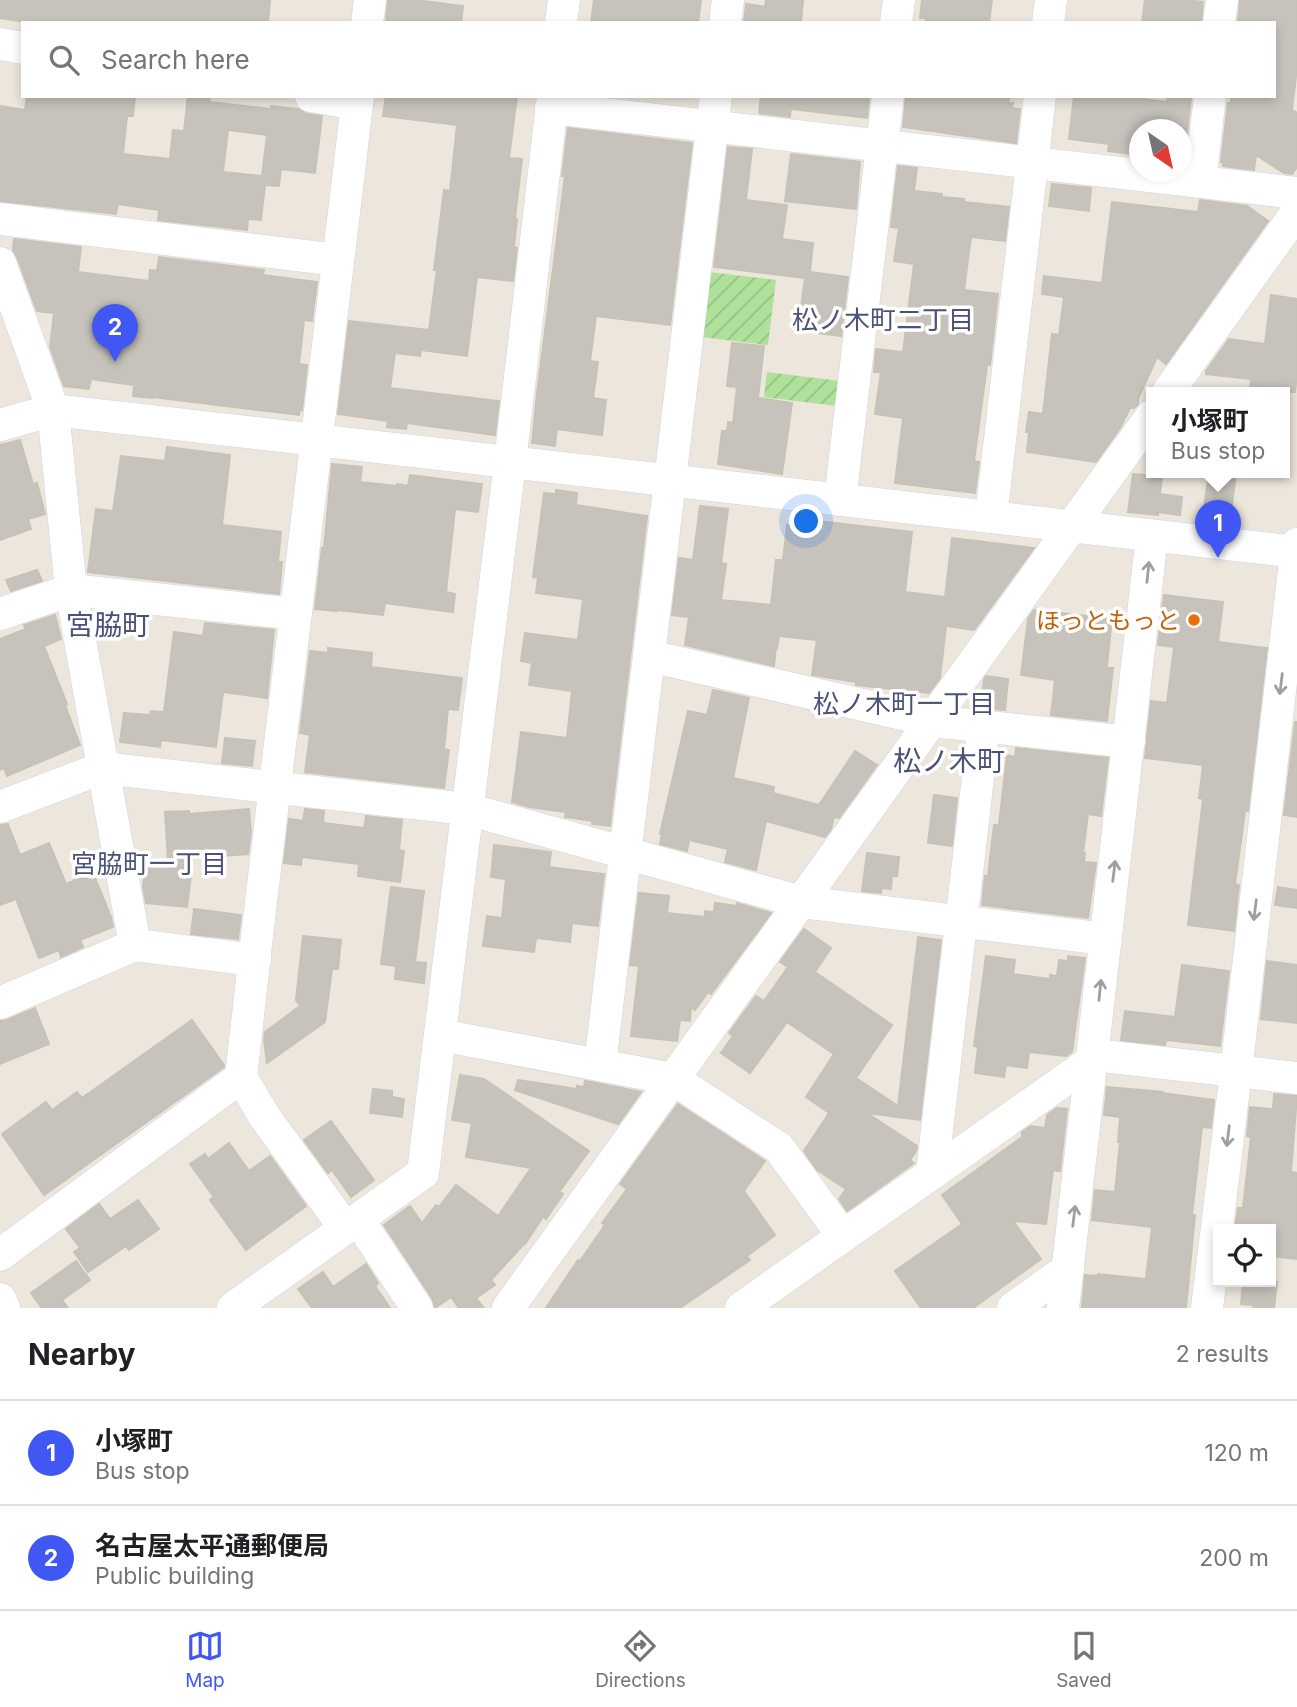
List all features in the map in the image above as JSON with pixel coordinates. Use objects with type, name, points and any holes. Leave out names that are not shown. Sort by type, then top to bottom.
[{"type":"street","points":[[367,21],[370,0]]},
{"type":"street","points":[[561,21],[564,0]]},
{"type":"street","points":[[725,21],[728,0]]},
{"type":"street","points":[[897,21],[899,0]]},
{"type":"street","points":[[1048,21],[1051,0]]},
{"type":"street","points":[[1219,21],[1222,0]]},
{"type":"street","points":[[0,44],[21,48]]},
{"type":"street","points":[[334,98],[358,100],[241,1077],[264,1116],[417,1308]]},
{"type":"street","points":[[840,500],[888,98]]},
{"type":"street","points":[[991,517],[1040,98]]},
{"type":"street","points":[[1200,182],[1210,98]]},
{"type":"street","points":[[233,1308],[423,1173],[552,102],[714,111],[882,146],[1297,193]]},
{"type":"street","points":[[600,1065],[714,111]]},
{"type":"street","points":[[1172,387],[1297,212]]},
{"type":"street","points":[[0,219],[338,260]]},
{"type":"street","points":[[0,262],[53,410],[71,590],[135,946]]},
{"type":"street","points":[[0,425],[53,410],[1152,536],[1297,549],[1207,1308]]},
{"type":"street","points":[[508,1308],[1146,423]]},
{"type":"street","points":[[1063,1308],[1152,536]]},
{"type":"street","points":[[0,614],[71,590],[296,614]]},
{"type":"street","points":[[649,656],[932,721],[1129,742]]},
{"type":"street","points":[[932,1173],[984,726]]},
{"type":"street","points":[[0,807],[102,768],[467,809],[801,902],[1105,939]]},
{"type":"street","points":[[0,1003],[135,946],[255,960]]},
{"type":"street","points":[[440,1035],[673,1079],[779,1148],[843,1236]]},
{"type":"street","points":[[741,1308],[1093,1058],[1297,1079]]},
{"type":"street","points":[[0,1255],[241,1077]]},
{"type":"street","points":[[1013,1308],[1068,1269]]},
{"type":"street","points":[[0,1299],[4,1308]]},
{"type":"green space","points":[[709,272],[776,280],[768,345],[701,337]]},
{"type":"green space","points":[[767,372],[840,381],[837,406],[764,397]]},
{"type":"building","points":[[0,0],[270,0],[268,21],[21,22],[0,18]]},
{"type":"building","points":[[388,0],[415,0],[463,6],[461,21],[386,21]]},
{"type":"building","points":[[594,0],[701,0],[698,21],[591,21]]},
{"type":"building","points":[[766,0],[803,0],[801,21],[744,21],[746,4],[765,7]]},
{"type":"building","points":[[922,0],[992,0],[989,21],[925,21],[926,18],[920,18]]},
{"type":"building","points":[[1145,0],[1203,2],[1201,21],[1142,21]]},
{"type":"building","points":[[1240,0],[1297,0],[1297,68],[1292,110],[1297,113],[1297,167],[1292,174],[1284,173],[1256,155],[1254,170],[1223,166],[1221,162],[1228,103],[1231,103],[1231,98],[1276,98],[1276,21],[1238,21]]},
{"type":"building","points":[[27,98],[135,98],[133,116],[127,116],[123,154],[170,159],[173,130],[184,131],[188,98],[210,98],[209,102],[271,109],[271,106],[298,109],[307,114],[322,116],[315,173],[281,169],[279,186],[265,185],[261,220],[248,219],[247,230],[158,220],[159,210],[118,204],[116,214],[0,201],[0,106],[25,110]],"holes":[[[228,130],[267,135],[262,176],[223,172]]]},
{"type":"building","points":[[386,98],[517,98],[509,158],[522,159],[515,218],[514,247],[517,248],[513,281],[477,277],[467,356],[421,350],[420,356],[395,353],[390,388],[499,401],[495,435],[407,423],[406,429],[387,427],[388,421],[338,414],[349,321],[429,330],[444,190],[450,191],[457,125],[383,116]]},
{"type":"building","points":[[761,98],[792,98],[790,117],[759,113]]},
{"type":"building","points":[[792,98],[869,98],[867,118],[792,109]]},
{"type":"building","points":[[906,98],[1009,98],[1008,103],[1013,103],[1012,108],[1020,109],[1016,143],[903,127]]},
{"type":"building","points":[[1074,98],[1135,98],[1167,102],[1168,98],[1191,98],[1189,119],[1129,119],[1129,154],[1108,151],[1109,144],[1069,139]]},
{"type":"building","points":[[568,128],[692,143],[670,325],[596,316],[590,361],[598,362],[593,398],[606,400],[602,435],[557,429],[555,446],[532,443],[565,176],[562,176]]},
{"type":"building","points":[[728,147],[752,149],[746,200],[787,205],[782,239],[813,243],[810,272],[848,277],[841,336],[798,330],[805,278],[714,267]]},
{"type":"building","points":[[791,154],[860,162],[856,209],[785,201]]},
{"type":"building","points":[[898,166],[917,168],[914,191],[942,194],[942,197],[964,199],[964,202],[1009,207],[1005,241],[971,237],[964,290],[998,294],[990,365],[987,365],[974,461],[979,462],[975,493],[895,483],[903,418],[875,414],[881,372],[874,372],[876,349],[903,352],[914,264],[894,261],[899,228],[891,227]]},
{"type":"building","points":[[1052,184],[1091,188],[1089,211],[1049,206]]},
{"type":"building","points":[[1200,200],[1247,206],[1268,221],[1166,364],[1157,357],[1138,404],[1130,408],[1120,428],[1096,462],[1027,452],[1029,412],[1043,414],[1052,334],[1059,335],[1064,297],[1042,294],[1044,276],[1102,283],[1112,202],[1198,212]]},
{"type":"building","points":[[14,239],[81,247],[78,272],[149,281],[150,270],[157,271],[159,257],[264,270],[263,275],[317,282],[312,321],[304,320],[299,364],[307,365],[302,410],[300,409],[299,415],[133,396],[134,385],[91,379],[89,389],[64,386],[50,347],[54,313],[37,311],[13,250]]},
{"type":"building","points":[[1271,295],[1297,299],[1295,392],[1290,392],[1290,387],[1250,387],[1251,379],[1206,374],[1229,339],[1265,344]]},
{"type":"building","points":[[732,343],[764,346],[758,398],[792,403],[782,474],[718,464],[722,431],[727,431],[728,422],[733,423],[737,387],[727,386]]},
{"type":"building","points":[[20,440],[33,484],[37,483],[45,514],[28,519],[31,529],[0,540],[0,445]]},
{"type":"building","points":[[167,447],[230,455],[222,525],[281,532],[279,594],[88,572],[96,509],[113,511],[121,456],[165,461]]},
{"type":"building","points":[[332,464],[362,467],[360,482],[408,486],[410,475],[482,484],[478,512],[455,509],[446,592],[455,594],[453,612],[385,603],[383,615],[315,609]]},
{"type":"building","points":[[1133,474],[1146,475],[1146,478],[1162,478],[1160,494],[1182,497],[1180,515],[1128,512]]},
{"type":"building","points":[[1208,478],[1235,478],[1232,504],[1227,504],[1227,512],[1204,509]]},
{"type":"building","points":[[556,490],[577,493],[576,505],[647,516],[610,826],[565,817],[566,812],[512,802],[521,732],[567,738],[572,691],[529,685],[532,663],[521,661],[525,633],[578,640],[583,599],[536,593],[538,578],[533,577],[544,493],[556,494]]},
{"type":"building","points":[[700,506],[728,509],[721,563],[726,564],[721,600],[771,605],[776,560],[783,560],[787,525],[817,529],[818,521],[912,532],[905,592],[945,597],[952,538],[1034,548],[974,630],[946,626],[940,678],[929,693],[856,685],[856,682],[812,675],[817,640],[779,636],[774,666],[685,645],[689,617],[672,615],[679,558],[693,560]]},
{"type":"building","points":[[37,570],[42,581],[11,591],[6,580]]},
{"type":"building","points":[[1164,595],[1223,602],[1218,642],[1267,648],[1248,811],[1245,811],[1235,884],[1239,885],[1234,931],[1188,925],[1203,799],[1199,798],[1203,765],[1145,758],[1151,701],[1167,703],[1174,647],[1158,645]]},
{"type":"building","points":[[1034,610],[1112,619],[1107,668],[1113,668],[1107,721],[1051,715],[1055,680],[1021,675],[1028,619]]},
{"type":"building","points":[[55,615],[61,639],[44,646],[80,745],[7,776],[4,768],[0,770],[0,639],[26,629],[24,625]]},
{"type":"building","points":[[205,623],[274,630],[267,698],[223,692],[216,747],[161,740],[160,747],[120,742],[124,713],[150,715],[151,711],[164,712],[174,632],[203,636]]},
{"type":"building","points":[[328,648],[372,653],[371,667],[462,678],[458,710],[448,709],[444,749],[449,750],[444,788],[305,772],[310,735],[300,733],[310,651],[328,653]]},
{"type":"building","points":[[986,676],[1008,679],[1005,710],[981,708]]},
{"type":"building","points":[[713,690],[749,698],[733,778],[774,787],[773,793],[819,805],[855,751],[877,765],[839,818],[834,817],[831,829],[825,837],[766,821],[756,870],[725,862],[728,849],[689,840],[687,851],[660,844],[688,711],[707,715]]},
{"type":"building","points":[[1297,722],[1297,817],[1284,815]]},
{"type":"building","points":[[225,738],[255,741],[252,766],[222,763]]},
{"type":"building","points":[[1016,748],[1108,758],[1101,816],[1088,814],[1083,853],[1084,862],[1096,863],[1088,918],[982,905],[994,825],[999,825],[1007,755],[1015,757]]},
{"type":"building","points":[[934,795],[957,798],[952,846],[928,843]]},
{"type":"building","points":[[249,809],[251,832],[248,854],[193,858],[187,907],[146,903],[143,887],[147,858],[168,861],[165,812],[189,811],[189,814]]},
{"type":"building","points":[[305,809],[324,811],[323,823],[364,828],[366,816],[402,820],[399,850],[404,851],[400,882],[358,876],[359,864],[302,857],[301,865],[284,863],[289,819],[303,821]]},
{"type":"building","points":[[8,824],[20,855],[49,843],[66,884],[93,873],[113,927],[80,940],[83,947],[61,957],[59,950],[39,958],[16,899],[0,905],[0,825]]},
{"type":"building","points":[[494,845],[551,852],[549,867],[604,874],[598,926],[572,923],[570,942],[536,938],[534,952],[483,946],[487,916],[502,918],[506,879],[491,877]]},
{"type":"building","points":[[867,853],[899,857],[897,876],[892,876],[891,889],[882,888],[881,893],[862,891]]},
{"type":"building","points":[[391,887],[424,891],[415,962],[426,963],[424,983],[395,979],[396,966],[381,964]]},
{"type":"building","points":[[1278,887],[1297,890],[1297,908],[1275,905]]},
{"type":"building","points":[[639,893],[669,896],[667,913],[705,917],[705,911],[714,912],[715,903],[737,906],[737,903],[771,913],[711,994],[708,992],[695,1010],[691,1007],[690,1021],[680,1020],[677,1041],[631,1036],[639,966],[630,965]]},
{"type":"building","points":[[194,909],[241,915],[238,939],[191,934]]},
{"type":"building","points":[[804,929],[831,948],[815,972],[892,1025],[856,1078],[898,1106],[918,937],[941,940],[920,1120],[867,1113],[917,1146],[910,1160],[914,1163],[847,1211],[839,1199],[846,1189],[817,1170],[804,1151],[829,1113],[806,1097],[834,1054],[787,1022],[750,1073],[721,1053],[733,1036],[729,1033],[756,996],[764,1001],[788,967],[780,962]]},
{"type":"building","points":[[303,936],[341,940],[338,969],[332,969],[325,1022],[267,1063],[265,1032],[300,1006],[296,1000]]},
{"type":"building","points":[[986,956],[1015,960],[1013,974],[1050,979],[1050,975],[1057,976],[1059,960],[1068,961],[1068,956],[1085,958],[1072,1052],[1066,1056],[1029,1052],[1027,1068],[1006,1065],[1004,1077],[975,1073],[978,1047],[974,1046]]},
{"type":"building","points":[[1267,961],[1297,965],[1297,1023],[1261,1019]]},
{"type":"building","points":[[1182,965],[1229,971],[1220,1046],[1166,1040],[1165,1045],[1121,1040],[1125,1011],[1175,1017]]},
{"type":"building","points":[[35,1008],[49,1044],[0,1064],[0,1021]]},
{"type":"building","points":[[192,1020],[224,1067],[44,1195],[2,1134],[46,1102],[52,1110],[77,1092],[82,1098]]},
{"type":"building","points":[[460,1075],[484,1079],[589,1151],[559,1192],[563,1194],[546,1219],[543,1217],[525,1244],[491,1280],[495,1285],[476,1298],[484,1308],[459,1308],[451,1297],[435,1308],[432,1298],[384,1225],[410,1206],[422,1223],[456,1185],[498,1216],[531,1168],[466,1157],[472,1123],[452,1120]]},
{"type":"building","points":[[518,1080],[577,1089],[577,1086],[584,1087],[585,1081],[641,1092],[618,1124],[515,1090]]},
{"type":"building","points":[[1107,1087],[1214,1100],[1211,1128],[1202,1127],[1192,1215],[1195,1215],[1186,1308],[1082,1308],[1085,1275],[1146,1279],[1152,1227],[1092,1220],[1095,1190],[1115,1192],[1120,1117],[1104,1115]]},
{"type":"building","points":[[373,1089],[392,1091],[392,1097],[404,1099],[402,1117],[370,1113]]},
{"type":"building","points":[[1274,1094],[1297,1096],[1291,1172],[1297,1173],[1297,1259],[1276,1257],[1276,1224],[1236,1224],[1238,1208],[1243,1208],[1251,1137],[1247,1136],[1250,1107],[1273,1109]]},
{"type":"building","points":[[678,1104],[765,1161],[744,1191],[775,1235],[747,1256],[750,1260],[680,1308],[546,1308],[627,1189],[620,1184]]},
{"type":"building","points":[[1057,1108],[1067,1109],[1060,1171],[1053,1170],[1046,1224],[1013,1221],[1041,1259],[973,1308],[921,1308],[895,1271],[962,1224],[942,1195],[1022,1137],[1022,1132],[1031,1126],[1045,1128],[1047,1115]]},
{"type":"building","points":[[331,1121],[374,1180],[351,1197],[332,1170],[328,1173],[304,1140]]},
{"type":"building","points":[[229,1143],[249,1171],[270,1156],[306,1206],[246,1250],[210,1200],[214,1197],[190,1164],[205,1154],[208,1159]]},
{"type":"building","points":[[138,1200],[159,1229],[129,1250],[126,1246],[88,1272],[74,1252],[80,1248],[66,1229],[99,1204],[110,1219]]},
{"type":"building","points":[[76,1261],[90,1280],[62,1300],[68,1308],[42,1308],[31,1293]]},
{"type":"building","points":[[366,1264],[378,1283],[375,1286],[390,1308],[312,1308],[298,1289],[323,1272],[333,1287]]},
{"type":"building","points":[[1277,1282],[1274,1308],[1253,1308],[1254,1305],[1241,1304],[1243,1287],[1276,1287]]},
{"type":"place","name":"名古屋太平通郵便局","points":[[115,362]]},
{"type":"place","name":"小塚町","points":[[1218,558]]},
{"type":"place","name":"ほっともっと","points":[[1194,620]]},
{"type":"district","name":"松ノ木町二丁目","points":[[883,319]]},
{"type":"district","name":"宮脇町","points":[[108,625]]},
{"type":"district","name":"松ノ木町一丁目","points":[[904,703]]},
{"type":"district","name":"松ノ木町","points":[[949,761]]},
{"type":"district","name":"宮脇町一丁目","points":[[149,863]]}]
